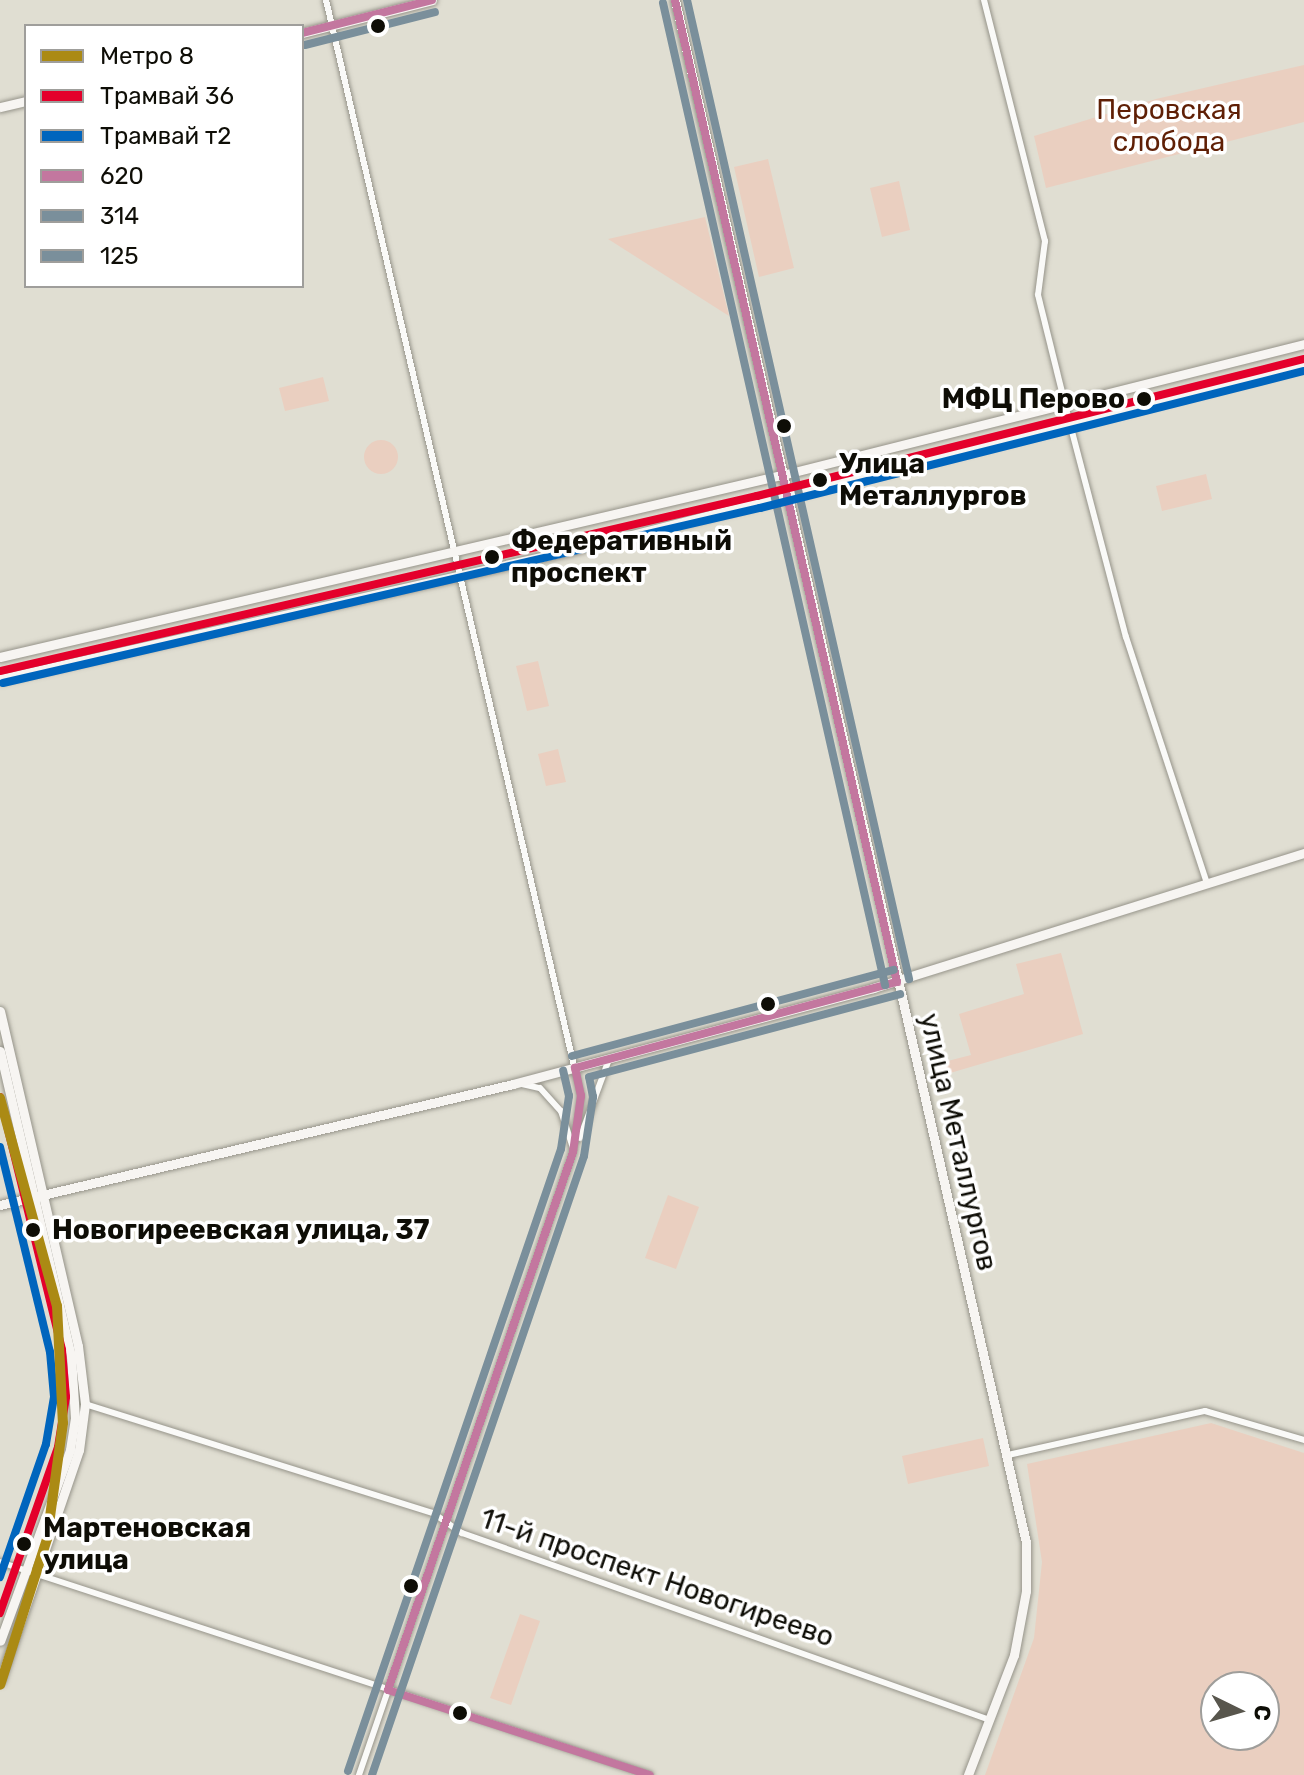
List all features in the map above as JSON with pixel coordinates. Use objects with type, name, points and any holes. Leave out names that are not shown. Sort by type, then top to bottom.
[{"type":"street","points":[[326,0],[575,1068],[581,1096],[573,1152]]},
{"type":"street","points":[[304,33],[432,0]]},
{"type":"street","name":"улица Металлургов","points":[[675,0],[791,494],[897,982],[1026,1542],[1027,1582],[1014,1655],[968,1775]]},
{"type":"street","points":[[984,0],[1045,241],[1038,295],[1070,424],[1126,637],[1207,884]]},
{"type":"street","points":[[0,107],[24,101]]},
{"type":"street","points":[[0,657],[786,474],[1304,344]]},
{"type":"street","points":[[0,679],[461,575],[1304,364]]},
{"type":"street","points":[[0,1205],[513,1084],[897,982],[1304,853]]},
{"type":"street","points":[[0,1011],[71,1356],[75,1418],[70,1450],[0,1641]]},
{"type":"street","points":[[0,1051],[78,1346],[85,1404],[79,1450],[0,1681]]},
{"type":"street","points":[[359,1775],[573,1152],[609,1059]]},
{"type":"street","points":[[513,1084],[540,1088],[551,1099],[570,1133],[573,1152]]},
{"type":"street","name":"11-й проспект Новогиреево","points":[[85,1404],[433,1513],[462,1533],[987,1719]]},
{"type":"street","points":[[1008,1455],[1205,1411],[1304,1440]]},
{"type":"street","points":[[0,1562],[650,1775]]},
{"type":"green space","name":"Перовская слобода","points":[[1304,65],[1304,122],[1046,188],[1034,136],[1156,99]]},
{"type":"green space","points":[[768,159],[794,268],[759,277],[734,167]]},
{"type":"green space","points":[[899,181],[910,230],[882,237],[870,188]]},
{"type":"green space","points":[[705,217],[729,316],[608,239]]},
{"type":"green space","points":[[323,377],[329,401],[285,411],[279,388]]},
{"type":"green space","points":[[381,440],[393,445],[398,457],[393,469],[381,474],[369,469],[364,457],[369,445]]},
{"type":"green space","points":[[1206,474],[1212,499],[1162,511],[1156,486]]},
{"type":"green space","points":[[538,661],[549,706],[527,711],[516,666]]},
{"type":"green space","points":[[558,749],[566,782],[546,786],[538,754]]},
{"type":"green space","points":[[1061,953],[1083,1034],[940,1076],[936,1064],[971,1055],[959,1014],[1024,994],[1016,964]]},
{"type":"green space","points":[[668,1195],[699,1207],[676,1269],[645,1258]]},
{"type":"green space","points":[[1211,1423],[1304,1453],[1304,1775],[985,1775],[1034,1638],[1042,1562],[1027,1464]]},
{"type":"green space","points":[[983,1438],[989,1466],[908,1484],[902,1456]]},
{"type":"green space","points":[[520,1614],[540,1621],[511,1705],[490,1698]]},
{"type":"metro line","name":"8","points":[[0,1098],[57,1306],[63,1423],[47,1539],[0,1685]]},
{"type":"tram line","name":"36","points":[[0,671],[757,496],[1304,359]]},
{"type":"tram line","name":"т2","points":[[3,683],[760,508],[1304,371]]},
{"type":"tram line","name":"36","points":[[0,1097],[62,1350],[66,1397],[58,1447],[0,1613]]},
{"type":"tram line","name":"т2","points":[[0,1147],[50,1352],[54,1397],[46,1444],[0,1577]]},
{"type":"transit line","name":"620","points":[[304,32],[432,0]]},
{"type":"transit line","name":"620","points":[[675,0],[897,982]]},
{"type":"transit line","name":"125","points":[[687,0],[909,979]]},
{"type":"transit line","name":"314","points":[[663,3],[885,985]]},
{"type":"transit line","name":"314","points":[[305,45],[435,12]]},
{"type":"transit line","name":"125","points":[[572,1056],[894,970]]},
{"type":"transit line","name":"620","points":[[575,1068],[897,982]]},
{"type":"transit line","name":"314","points":[[372,1775],[584,1156],[593,1097],[589,1077],[900,994]]},
{"type":"transit line","name":"620","points":[[388,1690],[573,1152],[581,1096],[575,1068]]},
{"type":"transit line","name":"125","points":[[348,1771],[561,1149],[569,1096],[563,1071]]},
{"type":"transit line","name":"620","points":[[388,1690],[650,1775]]},
{"type":"place","name":"МФЦ Перово","points":[[1144,399]]},
{"type":"place","name":"Улица Металлургов","points":[[820,480]]},
{"type":"place","name":"Федеративный проспект","points":[[492,557]]},
{"type":"place","name":"Новогиреевская улица, 37","points":[[33,1230]]},
{"type":"place","name":"Мартеновская улица","points":[[24,1544]]}]
